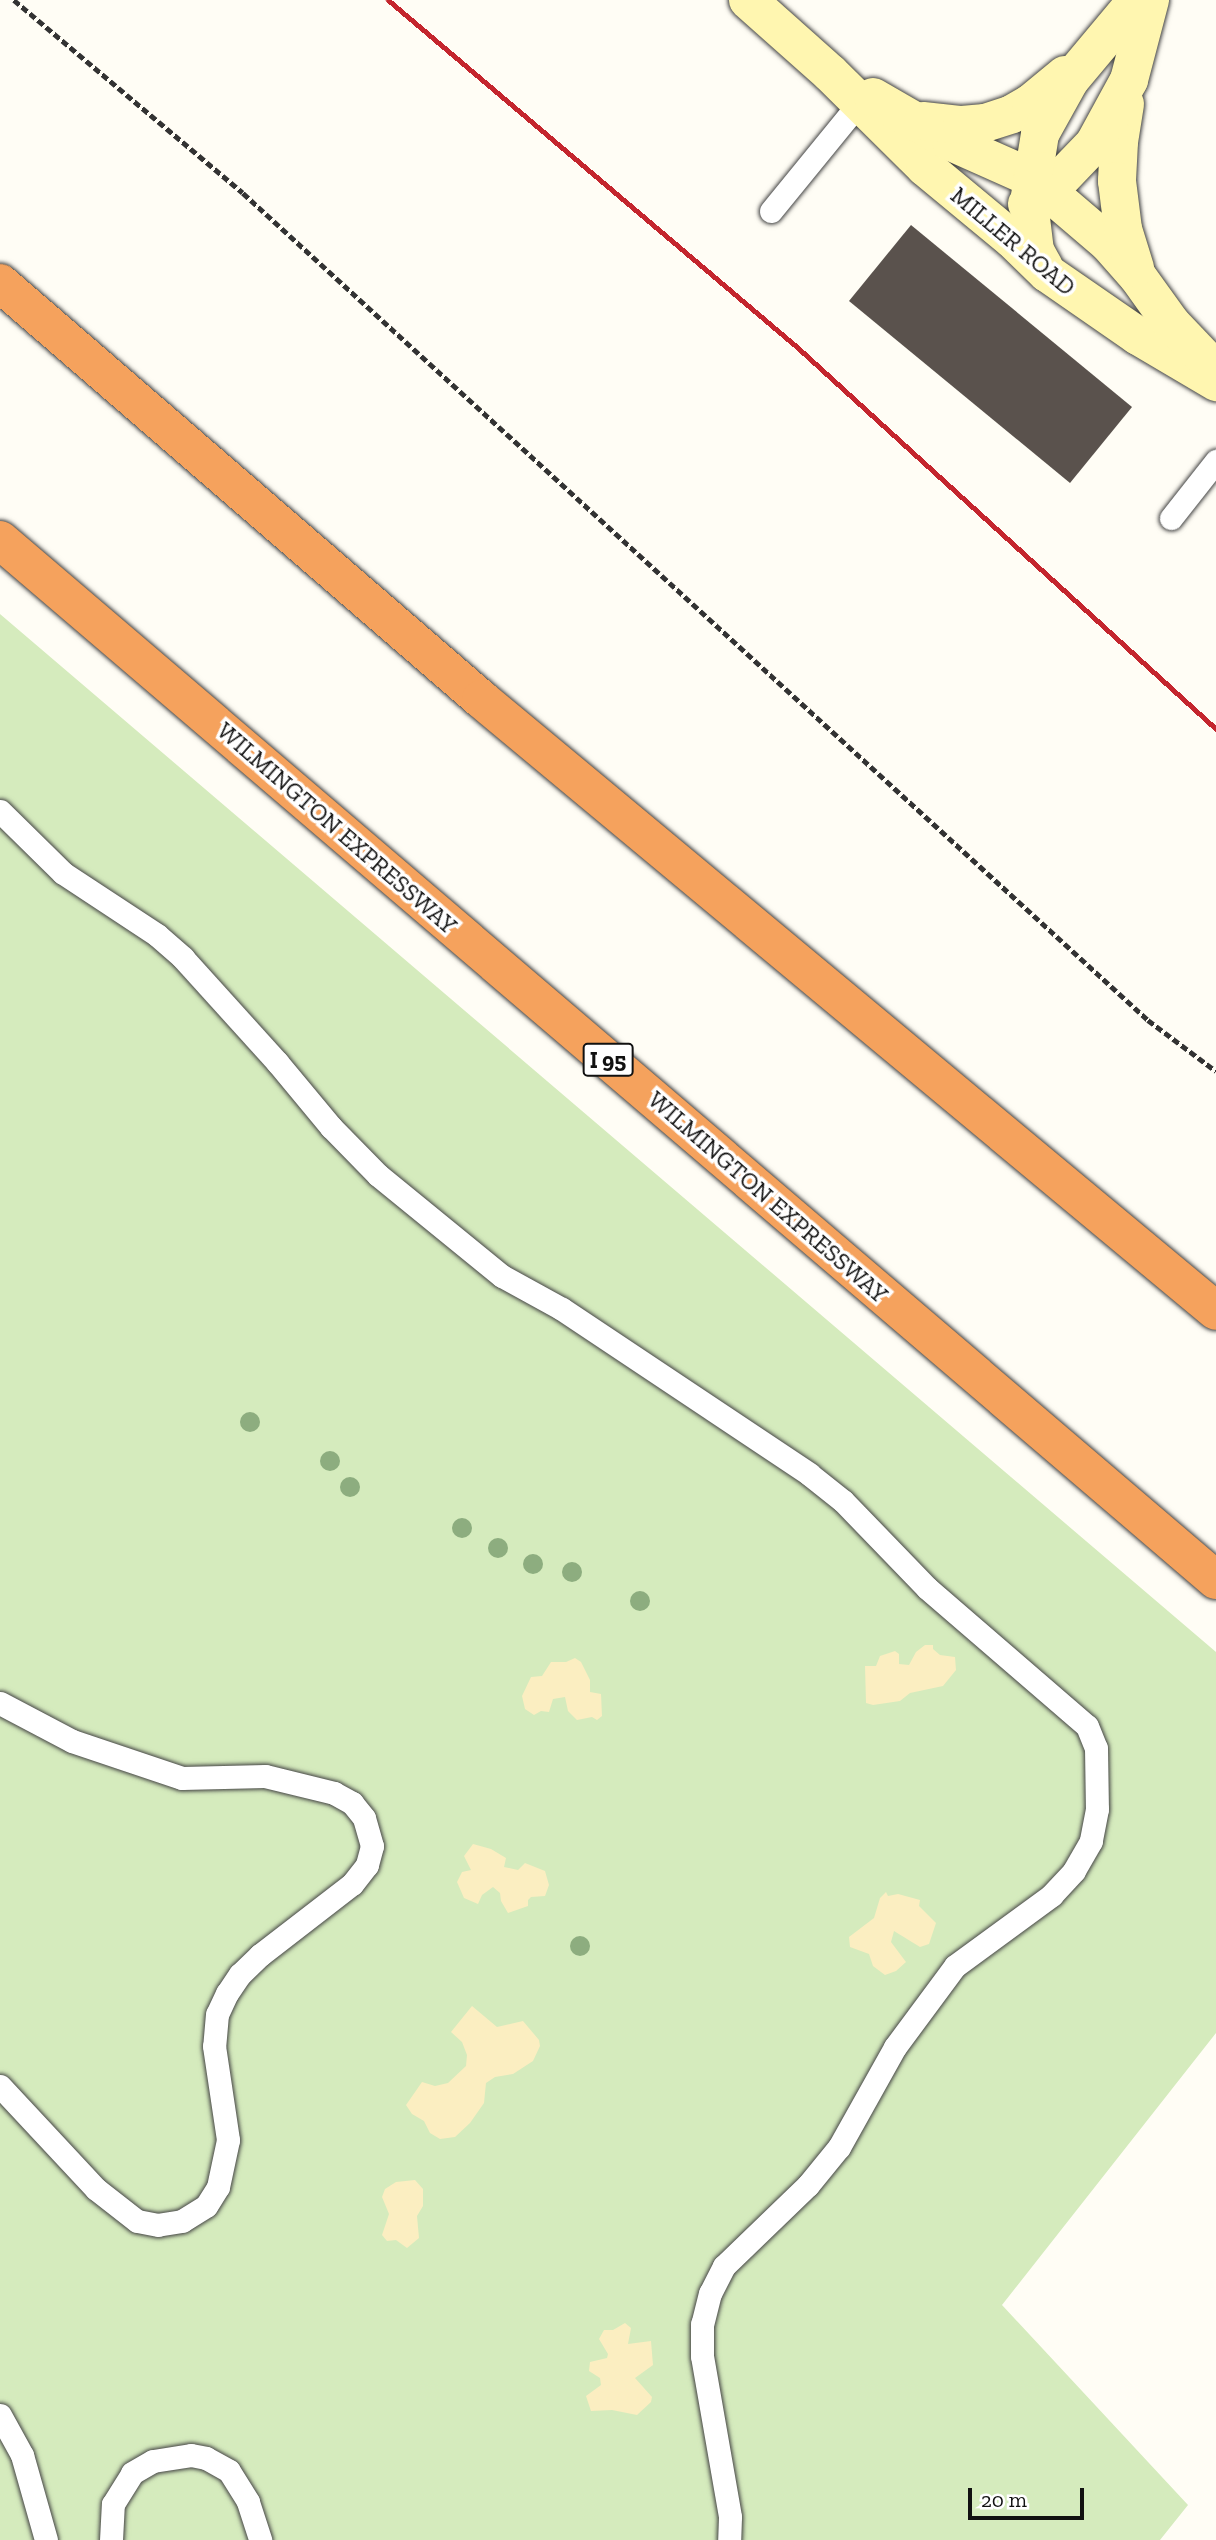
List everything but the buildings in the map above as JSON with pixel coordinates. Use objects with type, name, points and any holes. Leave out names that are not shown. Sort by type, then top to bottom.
[{"type":"highway","points":[[0,283],[481,699],[1216,1311]]},
{"type":"highway","name":"WILMINGTON EXPRESSWAY","points":[[0,540],[1216,1580]]},
{"type":"street","points":[[1047,273],[1035,250],[1041,134],[1070,80],[1137,0]]},
{"type":"street","points":[[1138,277],[1123,229],[1117,181],[1119,142],[1129,80],[1150,0]]},
{"type":"street","name":"MILLER ROAD","points":[[750,1],[830,73],[925,167],[980,212],[1047,273],[1138,336],[1216,382]]},
{"type":"street","points":[[912,119],[962,125],[985,123],[1012,114],[1031,103],[1089,57]]},
{"type":"street","name":"MILLER ROAD","points":[[830,73],[1036,191],[1108,243],[1138,277],[1171,323],[1216,370]]},
{"type":"street","points":[[980,212],[1036,191],[1094,144],[1129,80]]},
{"type":"lane","points":[[771,211],[860,102]]},
{"type":"lane","points":[[1171,518],[1216,461]]},
{"type":"lane","points":[[0,811],[63,873],[157,936],[183,958],[277,1062],[331,1128],[398,1192],[502,1276],[562,1309],[809,1474],[843,1501],[927,1588],[1087,1726],[1096,1748],[1097,1809],[1091,1841],[1074,1871],[1052,1895],[955,1966],[895,2047],[839,2147],[808,2185],[724,2266],[710,2293],[702,2324],[702,2356],[730,2517],[729,2540]]},
{"type":"lane","points":[[0,1703],[72,1741],[182,1778],[265,1776],[310,1785],[334,1794],[352,1803],[364,1818],[372,1846],[367,1865],[352,1884],[260,1955],[240,1974],[217,2014],[214,2046],[228,2140],[218,2187],[206,2206],[182,2221],[158,2225],[137,2221],[96,2189],[0,2086]]},
{"type":"lane","points":[[0,2415],[22,2455],[46,2540]]},
{"type":"lane","points":[[111,2540],[113,2504],[132,2473],[152,2460],[191,2455],[213,2461],[229,2471],[248,2502],[260,2540]]},
{"type":"path","points":[[14,0],[243,193],[1148,1020],[1216,1071]]},
{"type":"green space","points":[[0,614],[1216,1652],[1216,2033],[1002,2305],[1188,2505],[1160,2540],[0,2540]]},
{"type":"sand","points":[[925,1645],[933,1645],[933,1649],[940,1655],[955,1657],[956,1670],[943,1686],[910,1693],[900,1701],[873,1705],[866,1703],[865,1666],[876,1666],[880,1656],[895,1651],[899,1654],[899,1664],[909,1665],[916,1652]]},
{"type":"sand","points":[[575,1658],[581,1662],[590,1680],[590,1692],[601,1694],[602,1716],[597,1720],[592,1717],[577,1720],[568,1711],[565,1697],[553,1699],[549,1712],[541,1711],[534,1715],[525,1709],[522,1696],[531,1677],[542,1676],[551,1662],[566,1662]]},
{"type":"sand","points":[[473,1844],[491,1849],[506,1858],[504,1867],[518,1870],[525,1863],[545,1871],[549,1885],[545,1896],[531,1897],[528,1906],[508,1913],[500,1893],[493,1887],[482,1895],[478,1904],[464,1898],[457,1882],[462,1872],[471,1870],[464,1856]]},
{"type":"sand","points":[[886,1892],[888,1896],[898,1894],[920,1900],[919,1906],[936,1923],[929,1944],[920,1947],[894,1931],[891,1942],[906,1962],[896,1971],[885,1975],[873,1966],[869,1954],[850,1947],[849,1937],[874,1918],[880,1898]]},
{"type":"sand","points":[[472,2006],[497,2027],[523,2021],[539,2040],[540,2046],[533,2061],[513,2074],[495,2077],[486,2083],[484,2103],[470,2123],[455,2137],[440,2139],[430,2133],[424,2121],[412,2114],[406,2105],[422,2082],[435,2086],[448,2083],[466,2066],[467,2055],[462,2042],[451,2032]]},
{"type":"sand","points":[[415,2180],[423,2189],[423,2206],[417,2216],[419,2238],[407,2248],[396,2240],[387,2241],[382,2235],[389,2214],[382,2197],[385,2189],[396,2182]]},
{"type":"sand","points":[[625,2323],[631,2328],[628,2344],[651,2341],[653,2365],[635,2378],[652,2397],[651,2402],[637,2415],[612,2410],[591,2411],[586,2396],[601,2385],[600,2378],[589,2371],[590,2362],[607,2358],[608,2354],[599,2339],[604,2330],[613,2330]]},
{"type":"railway","points":[[388,0],[798,348],[1216,729]]}]
